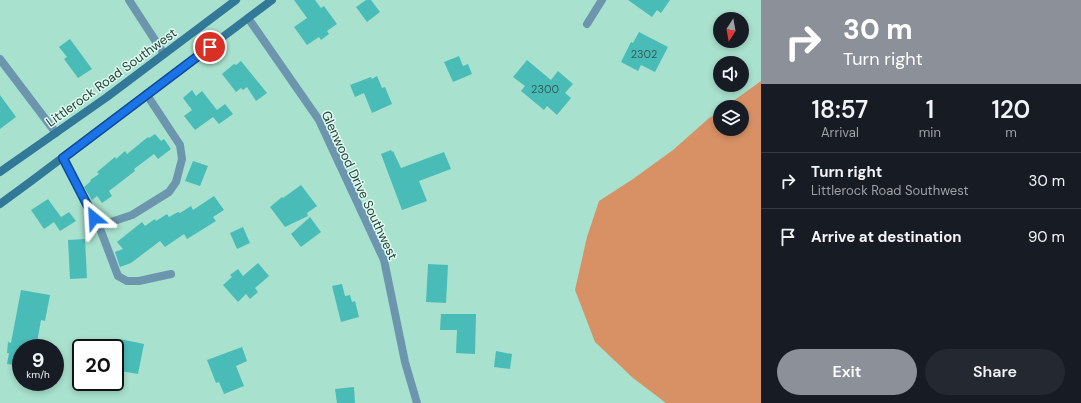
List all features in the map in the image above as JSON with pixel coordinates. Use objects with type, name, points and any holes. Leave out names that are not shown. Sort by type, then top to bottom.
[{"type":"main road","name":"Littlerock Road Southwest","points":[[0,172],[107,97],[236,0]]},
{"type":"main road","points":[[0,204],[272,0]]},
{"type":"street","points":[[129,0],[164,54]]},
{"type":"street","points":[[587,24],[602,0]]},
{"type":"street","name":"Glenwood Drive Southwest","points":[[248,18],[319,120],[384,260],[405,362],[417,403]]},
{"type":"street","points":[[0,60],[56,133]]},
{"type":"street","points":[[99,226],[132,215],[169,192],[176,182],[182,159],[180,145],[146,95]]},
{"type":"street","points":[[63,158],[99,226],[118,276],[128,281],[139,281],[171,274]]},
{"type":"shaded area","points":[[761,81],[761,403],[666,403],[633,378],[595,342],[575,290],[587,237],[599,201],[673,150],[713,116],[713,136],[749,136],[749,100],[735,100],[746,92],[749,92],[749,90]]},
{"type":"building","points":[[294,0],[315,0],[321,8],[324,6],[337,24],[327,31],[329,34],[321,40],[319,37],[307,45],[294,27],[307,18]]},
{"type":"building","points":[[366,0],[371,0],[380,12],[367,22],[356,7]]},
{"type":"building","points":[[628,0],[670,0],[661,13],[657,10],[652,17]]},
{"type":"building","points":[[639,32],[668,47],[655,72],[641,65],[638,71],[621,62],[631,42],[633,43]]},
{"type":"building","points":[[70,39],[92,69],[78,78],[64,59],[67,57],[59,47]]},
{"type":"building","points":[[459,56],[463,66],[468,64],[472,74],[453,82],[444,62]]},
{"type":"building","points":[[527,60],[551,80],[558,71],[573,84],[565,93],[571,98],[557,115],[547,106],[544,110],[521,91],[525,86],[513,77]]},
{"type":"building","points":[[241,61],[267,93],[256,101],[247,87],[243,90],[241,88],[236,92],[222,74],[234,64],[236,65]]},
{"type":"building","points":[[377,76],[382,88],[385,87],[392,104],[372,113],[364,93],[355,97],[350,85],[371,77],[372,79]]},
{"type":"building","points":[[192,90],[196,96],[202,91],[217,110],[225,104],[233,114],[219,124],[213,117],[195,130],[184,116],[192,110],[183,98]]},
{"type":"building","points":[[0,95],[16,117],[0,129]]},
{"type":"building","points":[[155,134],[161,141],[164,139],[171,149],[158,159],[154,154],[134,169],[135,171],[109,191],[112,196],[102,203],[97,196],[92,200],[84,187],[91,181],[90,180],[99,174],[97,172],[115,157],[116,159],[125,151],[127,154],[148,137],[149,138]]},
{"type":"building","points":[[391,150],[392,152],[393,151],[401,168],[444,152],[451,169],[419,181],[427,201],[402,210],[381,154]]},
{"type":"building","points":[[193,161],[208,166],[200,186],[185,181]]},
{"type":"building","points":[[301,185],[317,206],[307,213],[308,216],[285,227],[270,207],[282,197],[283,198]]},
{"type":"building","points":[[214,196],[224,210],[213,217],[216,221],[187,239],[184,234],[165,247],[160,241],[131,263],[120,267],[115,252],[123,249],[117,242],[142,222],[145,226],[155,219],[156,221],[167,214],[169,217],[178,212],[180,213],[191,206],[193,210]]},
{"type":"building","points":[[48,199],[61,217],[55,221],[69,212],[76,221],[60,231],[54,222],[44,229],[31,210]]},
{"type":"building","points":[[310,217],[321,232],[301,247],[291,234]]},
{"type":"building","points":[[243,227],[250,243],[237,249],[230,233]]},
{"type":"building","points":[[85,239],[87,278],[70,279],[68,240]]},
{"type":"building","points":[[258,263],[269,276],[255,288],[258,292],[250,299],[246,294],[238,302],[223,285],[232,277],[230,275],[238,269],[243,276]]},
{"type":"building","points":[[428,264],[448,265],[446,303],[426,302]]},
{"type":"building","points":[[342,284],[345,296],[350,295],[352,302],[355,301],[359,317],[341,322],[332,286]]},
{"type":"building","points":[[21,290],[50,295],[45,321],[41,320],[38,339],[12,339],[12,365],[7,364],[9,353],[7,353],[8,342],[11,343]]},
{"type":"building","points":[[441,314],[476,314],[475,354],[456,353],[457,330],[440,330]]},
{"type":"building","points":[[124,340],[144,344],[138,374],[124,372]]},
{"type":"building","points":[[242,347],[247,361],[236,366],[244,386],[224,394],[219,382],[216,383],[207,360]]},
{"type":"building","points":[[496,351],[512,354],[510,369],[494,367]]},
{"type":"building","points":[[354,387],[355,403],[337,403],[335,389]]},
{"type":"route","points":[[94,218],[63,158],[210,47]]}]
